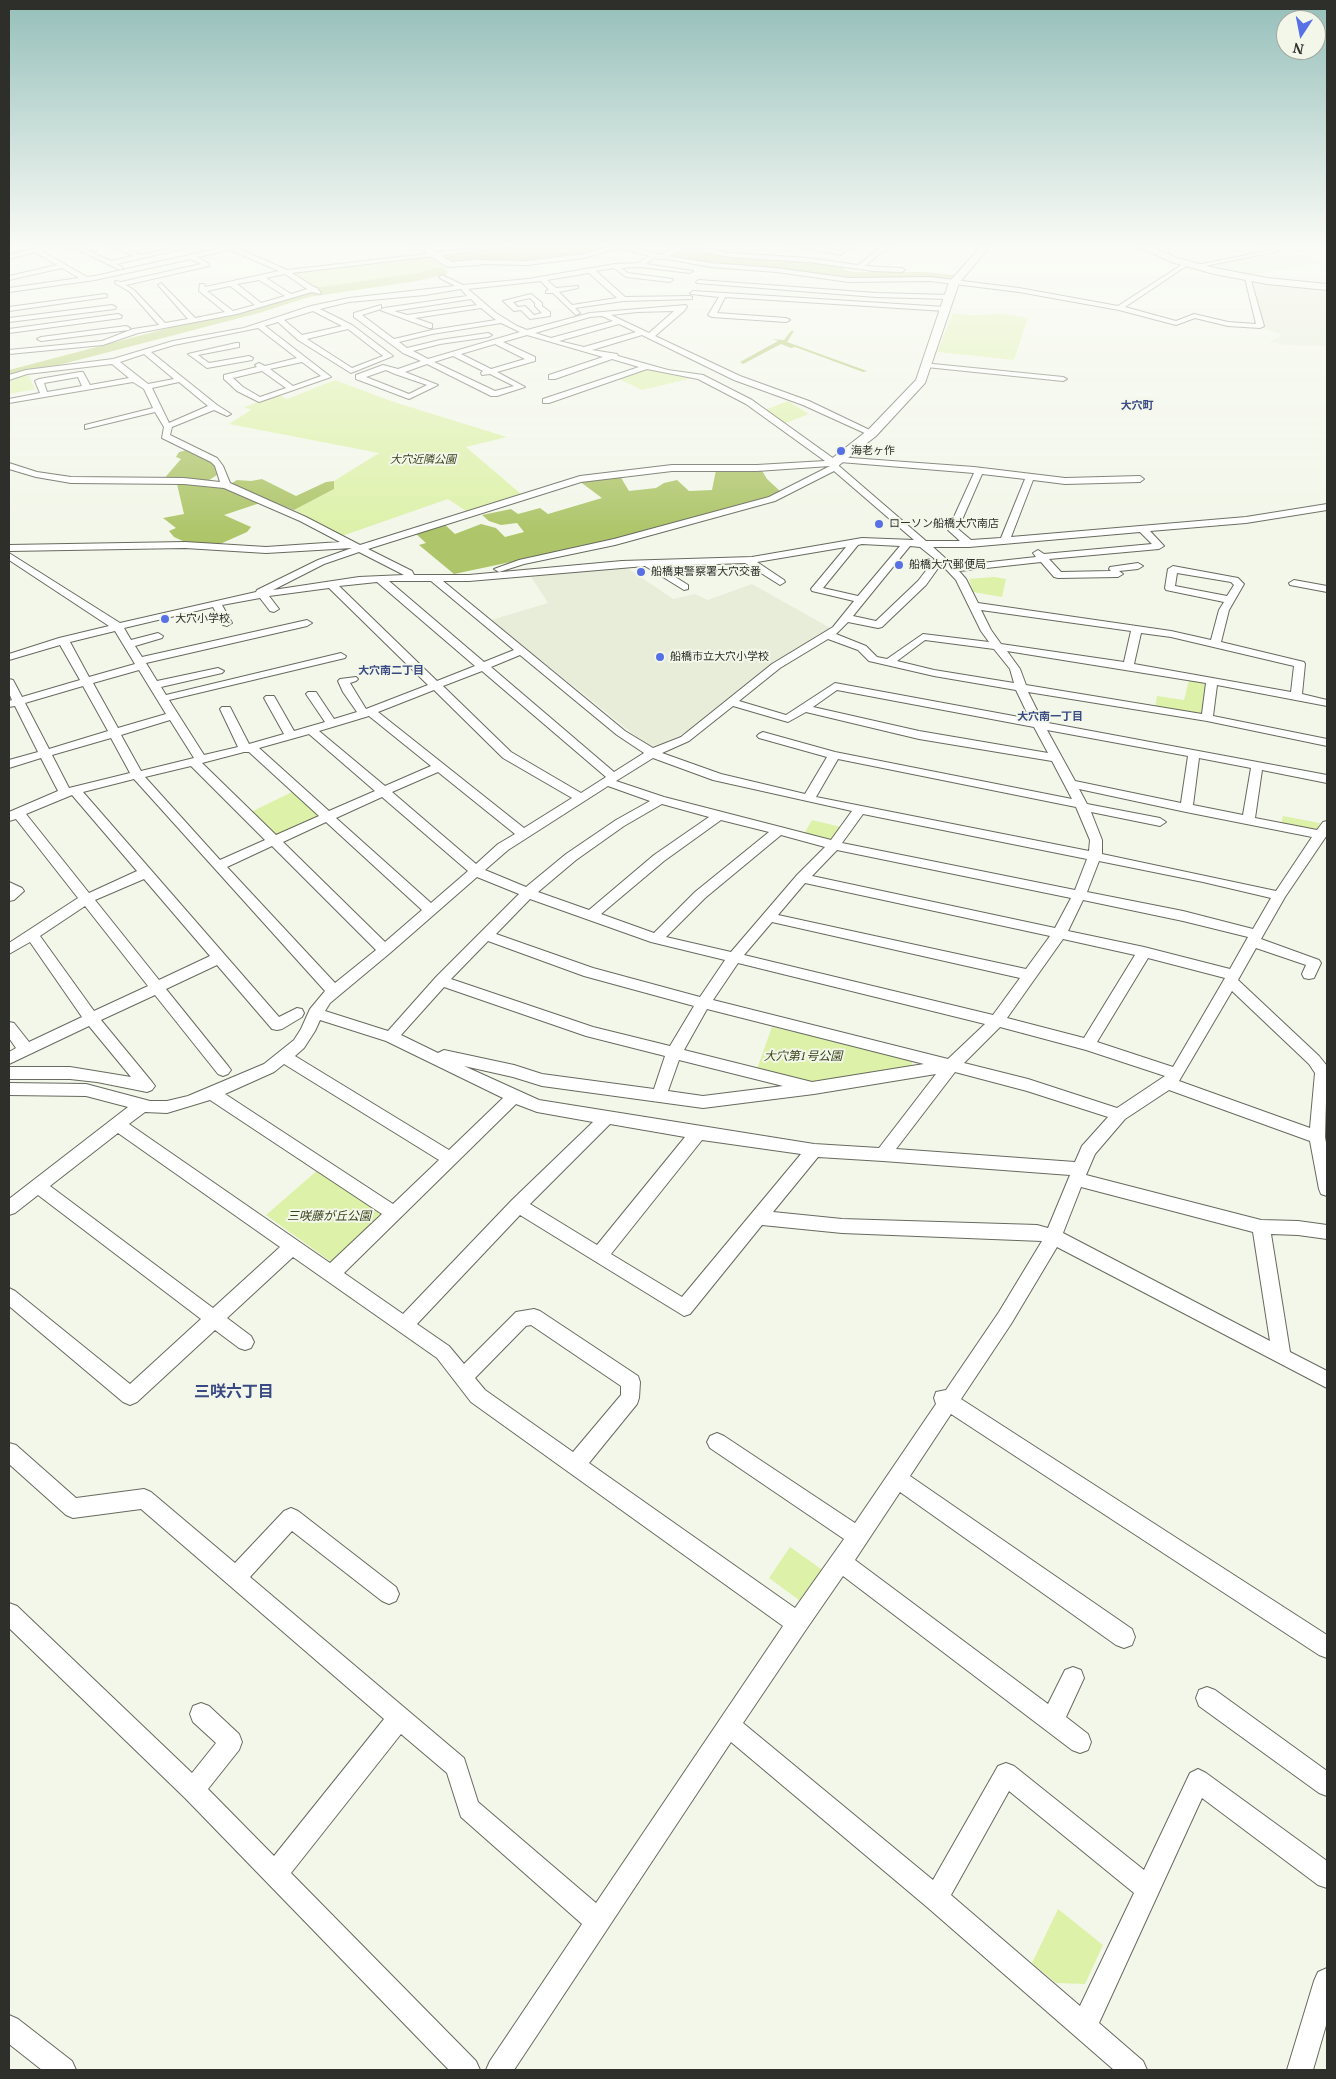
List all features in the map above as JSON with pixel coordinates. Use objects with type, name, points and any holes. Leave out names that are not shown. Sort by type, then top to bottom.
[{"type":"street","points":[[28,341],[38,340]]},
{"type":"street","points":[[9,353],[26,350],[67,350],[109,340]]},
{"type":"street","points":[[169,340],[173,343]]},
{"type":"street","points":[[9,378],[40,370],[114,361],[173,343],[193,340]]},
{"type":"street","points":[[232,340],[241,352],[292,389]]},
{"type":"street","points":[[278,340],[327,377],[259,400],[240,389],[227,377],[303,359]]},
{"type":"street","points":[[304,340],[351,371],[389,356],[362,340]]},
{"type":"street","points":[[393,340],[406,351],[494,394],[521,387],[454,353]]},
{"type":"street","points":[[406,351],[440,342],[458,340]]},
{"type":"street","points":[[398,372],[454,353],[503,340]]},
{"type":"street","points":[[549,340],[648,366],[700,377],[749,402],[836,463],[961,579],[986,631],[1015,669],[1021,688],[1038,724],[1082,805],[1096,840],[1095,856],[1079,895],[1059,934],[997,1021],[950,1066],[883,1155]]},
{"type":"street","points":[[542,349],[563,340]]},
{"type":"street","points":[[586,349],[624,340]]},
{"type":"street","points":[[657,340],[737,378],[806,403],[872,434]]},
{"type":"street","points":[[494,576],[496,570],[522,562],[615,542],[772,499],[836,463],[872,434],[921,381],[934,340]]},
{"type":"street","points":[[9,344],[18,342]]},
{"type":"street","points":[[147,342],[156,348]]},
{"type":"street","points":[[464,380],[532,359],[496,342]]},
{"type":"street","points":[[236,345],[192,354],[208,366],[249,358]]},
{"type":"street","points":[[26,350],[39,358]]},
{"type":"street","points":[[145,351],[214,407],[227,414]]},
{"type":"street","points":[[524,354],[533,352]]},
{"type":"street","points":[[9,353],[20,362]]},
{"type":"street","points":[[552,377],[614,356]]},
{"type":"street","points":[[114,361],[142,385],[147,387],[179,380]]},
{"type":"street","points":[[926,364],[1063,379]]},
{"type":"street","points":[[546,401],[648,366]]},
{"type":"street","points":[[386,367],[422,380],[434,385],[409,397],[359,378],[386,367]]},
{"type":"street","points":[[422,380],[450,373]]},
{"type":"street","points":[[44,394],[39,381],[80,374],[87,387]]},
{"type":"street","points":[[9,401],[136,379]]},
{"type":"street","points":[[147,387],[168,426],[166,436],[214,460],[219,466],[226,484]]},
{"type":"street","points":[[168,426],[214,407]]},
{"type":"street","points":[[88,427],[158,409]]},
{"type":"street","points":[[259,595],[268,587],[355,546],[580,479],[672,468],[757,468],[836,463],[979,471],[1065,481],[1140,479]]},
{"type":"street","points":[[9,466],[36,474],[71,480],[184,481],[226,484],[303,519],[408,573],[411,578]]},
{"type":"street","points":[[969,544],[953,530],[979,471]]},
{"type":"street","points":[[1005,540],[1030,477]]},
{"type":"street","points":[[9,657],[116,626],[216,603],[331,584],[380,579],[494,576],[647,563],[747,560],[872,540],[924,544],[969,544],[1246,520],[1327,507]]},
{"type":"street","points":[[952,569],[1099,551],[1159,546],[1144,529]]},
{"type":"street","points":[[1025,538],[1058,576],[1119,575],[1138,566]]},
{"type":"street","points":[[855,542],[816,589],[861,600]]},
{"type":"street","points":[[9,1089],[86,1090],[150,1107],[167,1106],[191,1101],[246,1080],[269,1068],[299,1044],[308,1031],[315,1013],[334,991],[522,833],[652,752],[685,739],[799,650],[837,630],[907,543]]},
{"type":"street","points":[[9,548],[185,544],[266,550],[355,546]]},
{"type":"street","points":[[1099,551],[1119,575]]},
{"type":"street","points":[[9,556],[116,626],[162,699],[197,761],[273,842],[385,950]]},
{"type":"street","points":[[846,618],[878,625],[922,583],[940,559]]},
{"type":"street","points":[[747,560],[780,582]]},
{"type":"street","points":[[647,563],[684,587]]},
{"type":"street","points":[[1215,645],[1224,610],[1230,600],[1239,584],[1234,580],[1173,569],[1170,588],[1230,600]]},
{"type":"street","points":[[432,578],[621,732],[652,752],[718,777],[810,799],[1203,878],[1279,896]]},
{"type":"street","points":[[380,579],[610,779],[660,800],[834,844],[1183,916],[1256,938],[1314,963],[1309,974]]},
{"type":"street","points":[[1294,583],[1327,589]]},
{"type":"street","points":[[331,584],[507,755],[581,798]]},
{"type":"street","points":[[259,595],[274,609]]},
{"type":"street","points":[[216,603],[227,624]]},
{"type":"street","points":[[974,606],[1171,634],[1300,664],[1296,697]]},
{"type":"street","points":[[14,702],[86,682],[140,664],[307,623]]},
{"type":"street","points":[[1128,667],[1137,629]]},
{"type":"street","points":[[828,635],[862,648],[872,659],[934,673],[1207,718],[1327,742]]},
{"type":"street","points":[[128,644],[158,636]]},
{"type":"street","points":[[888,663],[923,637],[998,646],[1212,680],[1327,703]]},
{"type":"street","points":[[63,640],[138,776],[218,866],[334,991]]},
{"type":"street","points":[[223,1070],[86,899],[13,815],[70,792],[248,748],[367,713],[522,651]]},
{"type":"street","points":[[162,699],[341,656]]},
{"type":"street","points":[[154,686],[218,671]]},
{"type":"street","points":[[352,678],[344,681],[349,692],[367,713],[522,833]]},
{"type":"street","points":[[1207,718],[1212,680]]},
{"type":"street","points":[[9,682],[14,702],[70,792],[145,873],[277,1025],[297,1012]]},
{"type":"street","points":[[731,702],[788,718],[835,686],[1327,779]]},
{"type":"street","points":[[312,694],[332,724]]},
{"type":"street","points":[[270,698],[291,736]]},
{"type":"street","points":[[804,708],[919,735],[1057,758]]},
{"type":"street","points":[[226,709],[248,748],[430,910]]},
{"type":"street","points":[[9,764],[172,716]]},
{"type":"street","points":[[311,730],[476,871],[528,893],[656,939],[997,1021],[1088,1045],[1317,1137]]},
{"type":"street","points":[[763,736],[834,755],[958,782],[1082,805],[1160,822]]},
{"type":"street","points":[[1186,808],[1194,754]]},
{"type":"street","points":[[810,799],[834,755]]},
{"type":"street","points":[[1248,820],[1258,766]]},
{"type":"street","points":[[218,866],[438,767]]},
{"type":"street","points":[[499,2070],[797,1623],[841,1562],[946,1400],[1005,1318],[1048,1248],[1088,1152],[1119,1115],[1172,1079],[1279,896],[1324,830],[1248,820],[1071,784]]},
{"type":"street","points":[[391,1037],[440,981],[528,893],[571,857],[620,823],[660,800]]},
{"type":"street","points":[[659,1096],[674,1053],[702,1003],[734,958],[768,916],[834,844],[860,809]]},
{"type":"street","points":[[590,916],[659,858],[718,816]]},
{"type":"street","points":[[656,939],[700,895],[764,845],[779,830]]},
{"type":"street","points":[[9,949],[86,899],[145,873]]},
{"type":"street","points":[[802,878],[1144,952],[1232,978],[1314,1060],[1323,1072],[1320,1078],[1317,1137],[1327,1189]]},
{"type":"street","points":[[9,886],[18,891],[9,897]]},
{"type":"street","points":[[768,916],[1029,975]]},
{"type":"street","points":[[9,1073],[70,1073],[97,1076],[147,1086],[92,1019],[31,934]]},
{"type":"street","points":[[485,935],[589,972],[702,1003],[1028,1085],[1119,1115]]},
{"type":"street","points":[[1088,1045],[1144,952]]},
{"type":"street","points":[[9,1058],[219,958]]},
{"type":"street","points":[[440,981],[591,1032],[814,1088]]},
{"type":"street","points":[[315,1013],[391,1037],[511,1096],[537,1106],[698,1134],[814,1150],[1078,1174],[1261,1227],[1298,1228],[1327,1232]]},
{"type":"street","points":[[9,1027],[26,1050]]},
{"type":"street","points":[[422,1052],[542,1080],[702,1102],[814,1088],[950,1066]]},
{"type":"street","points":[[285,1056],[451,1159]]},
{"type":"street","points":[[332,1273],[451,1159],[528,1076]]},
{"type":"street","points":[[212,1093],[394,1213]]},
{"type":"street","points":[[9,1208],[142,1105]]},
{"type":"street","points":[[404,1325],[518,1205],[607,1118]]},
{"type":"street","points":[[117,1124],[443,1352],[478,1396],[797,1623]]},
{"type":"street","points":[[600,1254],[698,1134]]},
{"type":"street","points":[[518,1205],[600,1254],[684,1308],[814,1150]]},
{"type":"street","points":[[38,1186],[245,1342]]},
{"type":"street","points":[[757,1218],[842,1226],[1037,1232],[1052,1236],[1327,1380]]},
{"type":"street","points":[[1261,1227],[1282,1357]]},
{"type":"street","points":[[9,1296],[130,1396],[294,1246]]},
{"type":"street","points":[[464,1377],[522,1318],[534,1317],[631,1382],[630,1398],[575,1465]]},
{"type":"street","points":[[946,1400],[1327,1647]]},
{"type":"street","points":[[717,1442],[857,1536]]},
{"type":"street","points":[[9,1452],[72,1508],[144,1499],[456,1766],[469,1809],[599,1922]]},
{"type":"street","points":[[897,1478],[1124,1637]]},
{"type":"street","points":[[235,1578],[291,1518],[389,1594]]},
{"type":"street","points":[[841,1562],[1080,1742]]},
{"type":"street","points":[[9,1614],[193,1790],[467,2070]]},
{"type":"street","points":[[1052,1721],[1074,1678]]},
{"type":"street","points":[[1207,1698],[1327,1785]]},
{"type":"street","points":[[193,1790],[231,1742],[201,1714]]},
{"type":"street","points":[[275,1874],[399,1718]]},
{"type":"street","points":[[729,1726],[936,1898],[1134,2070]]},
{"type":"street","points":[[936,1898],[1006,1774],[1148,1889]]},
{"type":"street","points":[[1084,2027],[1198,1781],[1327,1876]]},
{"type":"street","points":[[1300,2070],[1327,1981]]},
{"type":"street","points":[[9,2028],[63,2070]]},
{"type":"shaded area","points":[[775,340],[788,340],[787,342],[867,371],[863,372],[795,347],[791,348],[781,344],[743,364],[740,362],[778,341]]},
{"type":"shaded area","points":[[1273,340],[1327,340],[1327,346],[1285,345],[1269,342]]},
{"type":"shaded area","points":[[191,449],[212,461],[217,468],[217,475],[206,482],[162,481],[181,459],[176,457],[179,452]]},
{"type":"shaded area","points":[[761,469],[767,479],[781,492],[766,498],[615,540],[454,574],[419,545],[426,543],[415,533],[443,523],[455,534],[481,524],[496,528],[505,537],[524,532],[517,523],[501,525],[489,521],[482,515],[511,509],[518,514],[540,508],[548,514],[602,498],[579,481],[620,476],[629,491],[656,488],[664,483],[677,480],[689,491],[712,490],[716,470]]},
{"type":"shaded area","points":[[262,479],[296,496],[326,482],[334,481],[334,489],[294,510],[229,485],[237,480],[251,481]]},
{"type":"shaded area","points":[[177,484],[218,485],[260,503],[224,515],[251,527],[247,532],[220,544],[185,542],[174,537],[169,531],[176,528],[163,518],[184,514]]},
{"type":"shaded area","name":"船橋市立大穴小学校","points":[[626,567],[673,599],[695,594],[708,600],[752,584],[832,629],[772,665],[690,731],[657,745],[648,746],[491,620],[548,603],[530,575]]},
{"type":"green space","points":[[942,340],[1021,340],[1014,360],[937,352]]},
{"type":"green space","points":[[647,368],[693,378],[642,390],[617,378]]},
{"type":"green space","points":[[29,375],[35,389],[10,394],[9,381],[17,377]]},
{"type":"green space","name":"大穴近隣公園","points":[[335,380],[397,403],[507,437],[466,447],[521,494],[466,511],[448,499],[342,536],[294,510],[334,489],[334,481],[379,453],[229,424],[251,410],[244,407],[279,395],[287,399]]},
{"type":"green space","points":[[788,401],[809,414],[783,424],[765,410]]},
{"type":"green space","points":[[994,577],[1006,579],[1002,597],[973,592],[969,579]]},
{"type":"green space","points":[[1189,680],[1208,684],[1205,713],[1200,714],[1155,707],[1157,696],[1184,700]]},
{"type":"green space","points":[[294,791],[319,815],[317,819],[280,836],[274,836],[251,812]]},
{"type":"green space","points":[[1283,816],[1320,823],[1317,829],[1281,825]]},
{"type":"green space","points":[[812,820],[841,827],[832,839],[823,839],[804,834]]},
{"type":"green space","name":"大穴第1号公園","points":[[772,1027],[913,1059],[911,1067],[811,1083],[757,1069]]},
{"type":"green space","name":"三咲藤が丘公園","points":[[319,1169],[383,1211],[383,1218],[339,1260],[330,1261],[266,1215]]},
{"type":"green space","points":[[790,1547],[824,1571],[803,1603],[769,1578]]},
{"type":"green space","points":[[1058,1909],[1103,1945],[1085,1984],[1056,1983],[1032,1963]]},
{"type":"waterway","points":[[9,374],[139,340]]},
{"type":"place","name":"海老ヶ作","points":[[841,451]]},
{"type":"place","name":"ローソン船橋大穴南店","points":[[879,524]]},
{"type":"place","name":"船橋大穴郵便局","points":[[899,565]]},
{"type":"place","name":"船橋東警察署大穴交番","points":[[641,572]]},
{"type":"place","name":"大穴小学校","points":[[165,619]]},
{"type":"place","name":"船橋市立大穴小学校","points":[[660,657]]},
{"type":"district","name":"大穴町","points":[[1137,406]]},
{"type":"district","name":"大穴南二丁目","points":[[391,671]]},
{"type":"district","name":"大穴南一丁目","points":[[1050,717]]},
{"type":"district","name":"三咲六丁目","points":[[234,1392]]}]
